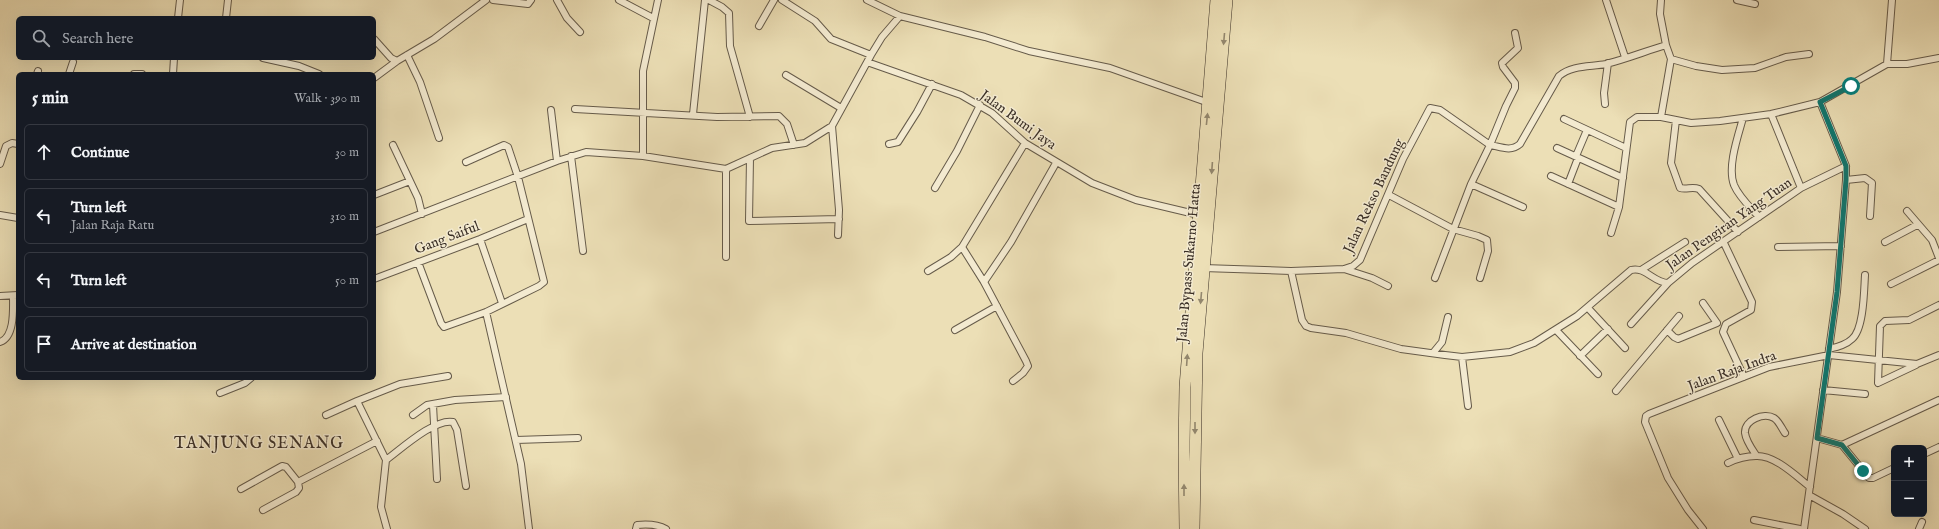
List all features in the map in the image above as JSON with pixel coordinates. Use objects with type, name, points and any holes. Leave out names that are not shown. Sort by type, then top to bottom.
[{"type":"highway","name":"Jalan Bypass Sukarno Hatta","points":[[1185,529],[1185,387],[1198,215],[1209,103],[1216,0]]},
{"type":"highway","name":"Jalan Bypass Sukarno Hatta","points":[[1194,529],[1196,374],[1203,268],[1227,0]]},
{"type":"street","points":[[178,16],[180,0]]},
{"type":"street","points":[[226,16],[228,0]]},
{"type":"street","points":[[376,77],[397,61],[434,39],[486,0]]},
{"type":"street","points":[[493,0],[528,4],[531,0]]},
{"type":"street","points":[[557,0],[567,18],[580,32]]},
{"type":"street","points":[[619,0],[653,18]]},
{"type":"street","points":[[643,156],[643,71],[658,0]]},
{"type":"street","points":[[693,114],[705,0]]},
{"type":"street","points":[[708,0],[722,7],[729,13],[730,46],[750,117]]},
{"type":"street","points":[[759,26],[774,0]]},
{"type":"street","points":[[782,0],[815,21],[831,39],[871,55]]},
{"type":"street","points":[[867,0],[900,16],[985,37],[1029,50],[1110,68],[1209,103]]},
{"type":"street","points":[[1606,0],[1625,57]]},
{"type":"street","points":[[1661,0],[1660,14],[1666,45],[1671,59],[1661,118]]},
{"type":"street","points":[[1737,0],[1755,4]]},
{"type":"street","points":[[1887,64],[1892,0]]},
{"type":"street","points":[[838,235],[839,219],[832,126],[882,37],[900,16]]},
{"type":"street","points":[[1435,278],[1471,184],[1515,88],[1515,83],[1502,63],[1518,48],[1515,33]]},
{"type":"street","points":[[376,41],[391,58],[397,61]]},
{"type":"street","points":[[1490,144],[1508,149],[1516,148],[1520,144],[1559,76],[1564,71],[1608,63],[1666,45]]},
{"type":"street","points":[[1671,59],[1696,66],[1722,70],[1755,68],[1786,57],[1809,54]]},
{"type":"street","points":[[407,55],[420,82],[439,138]]},
{"type":"street","points":[[1611,233],[1620,207],[1626,148],[1630,122],[1633,119],[1637,117],[1661,118],[1691,123],[1720,121],[1771,114],[1820,102],[1887,64],[1907,64],[1939,58]]},
{"type":"street","points":[[173,72],[174,60]]},
{"type":"street","points":[[270,60],[310,72]]},
{"type":"street","points":[[70,72],[73,62]]},
{"type":"street","name":"Jalan Bumi Jaya","points":[[867,62],[961,95],[992,113],[1025,143],[1056,163],[1092,183],[1136,200],[1198,215]]},
{"type":"street","points":[[1605,104],[1604,93],[1608,63]]},
{"type":"street","points":[[786,75],[841,108]]},
{"type":"street","points":[[889,144],[898,142],[917,112],[932,84]]},
{"type":"street","points":[[1804,529],[1837,292],[1846,180],[1846,166],[1820,102]]},
{"type":"street","points":[[935,188],[957,151],[980,106]]},
{"type":"street","name":"Jalan Rekso Bandung","points":[[1203,268],[1290,271],[1344,269],[1353,266],[1360,260],[1403,159],[1430,108],[1440,110],[1490,144]]},
{"type":"street","points":[[575,109],[750,117],[779,116],[787,124],[794,145]]},
{"type":"street","points":[[551,110],[556,161]]},
{"type":"street","points":[[1771,114],[1801,188]]},
{"type":"street","points":[[1743,118],[1732,169],[1732,178],[1741,196],[1759,217]]},
{"type":"street","points":[[1564,119],[1626,148]]},
{"type":"street","points":[[1676,120],[1671,162],[1677,184],[1680,188],[1685,189],[1693,187],[1700,189],[1738,232]]},
{"type":"street","points":[[376,231],[556,161],[586,152],[643,156],[726,169],[772,148],[794,145],[810,140],[832,126]]},
{"type":"street","points":[[1568,184],[1587,130]]},
{"type":"street","points":[[0,164],[6,146],[12,143],[16,144]]},
{"type":"street","points":[[928,271],[951,257],[962,247],[1025,143]]},
{"type":"street","points":[[392,145],[420,203],[422,214]]},
{"type":"street","points":[[418,262],[444,328],[486,312],[539,286],[544,282],[518,177],[509,149],[504,145],[485,152],[466,162]]},
{"type":"street","points":[[1557,148],[1623,178]]},
{"type":"street","points":[[571,156],[584,251]]},
{"type":"street","points":[[750,158],[749,221],[839,219]]},
{"type":"street","points":[[984,282],[1011,242],[1056,163]]},
{"type":"street","name":"Jalan Pengiran Yang Tuan","points":[[1642,270],[1664,283],[1668,283],[1692,263],[1801,188],[1846,166]]},
{"type":"street","points":[[726,169],[726,257]]},
{"type":"street","points":[[1551,176],[1620,207]]},
{"type":"street","points":[[1846,180],[1865,178],[1872,183],[1870,216]]},
{"type":"street","points":[[376,194],[410,181]]},
{"type":"street","points":[[1471,184],[1523,206]]},
{"type":"street","points":[[1388,195],[1453,228],[1486,240],[1488,251],[1480,278]]},
{"type":"street","points":[[1890,284],[1939,259],[1932,240],[1917,225],[1907,211]]},
{"type":"street","points":[[0,215],[16,218]]},
{"type":"street","name":"Gang Saiful","points":[[376,278],[480,239],[528,218]]},
{"type":"street","points":[[1885,242],[1917,225]]},
{"type":"street","points":[[480,239],[502,303]]},
{"type":"street","points":[[1290,271],[1294,290],[1306,326],[1346,333],[1401,349],[1462,357],[1510,352],[1534,343],[1588,308],[1625,274],[1634,269],[1642,270],[1685,242]]},
{"type":"street","points":[[1724,242],[1752,302],[1751,310],[1725,326],[1723,332],[1724,338],[1744,377]]},
{"type":"street","points":[[1778,247],[1841,246]]},
{"type":"street","points":[[962,247],[984,282],[1028,366],[1023,373],[1013,380]]},
{"type":"street","points":[[1344,269],[1367,276],[1388,286]]},
{"type":"street","points":[[1829,352],[1852,340],[1857,333],[1862,307],[1865,275]]},
{"type":"street","points":[[1631,324],[1668,283]]},
{"type":"street","points":[[0,296],[16,296],[9,332],[7,337],[0,342]]},
{"type":"street","points":[[1703,303],[1716,323],[1725,326]]},
{"type":"street","points":[[1939,305],[1909,320],[1882,323],[1880,326],[1878,383],[1939,355]]},
{"type":"street","points":[[955,330],[997,306]]},
{"type":"street","points":[[1588,308],[1625,348]]},
{"type":"street","points":[[486,312],[516,440],[526,494],[529,529]]},
{"type":"street","points":[[1616,391],[1679,316]]},
{"type":"street","points":[[1433,354],[1442,342],[1448,317]]},
{"type":"street","points":[[1667,330],[1678,339],[1716,323]]},
{"type":"street","points":[[1580,356],[1608,329]]},
{"type":"street","points":[[1556,330],[1598,374]]},
{"type":"street","name":"Jalan Raja Indra","points":[[1703,529],[1688,510],[1668,478],[1645,422],[1646,416],[1769,367],[1829,352],[1836,355],[1917,364]]},
{"type":"street","points":[[1462,357],[1468,406]]},
{"type":"street","points":[[326,415],[357,400],[400,384],[448,376]]},
{"type":"street","points":[[220,392],[249,380]]},
{"type":"street","points":[[1823,390],[1865,394]]},
{"type":"street","points":[[413,414],[427,405],[455,400],[506,397]]},
{"type":"street","points":[[357,400],[386,460],[381,507],[387,529]]},
{"type":"street","points":[[1842,445],[1939,400]]},
{"type":"street","points":[[433,405],[437,479]]},
{"type":"street","points":[[1756,455],[1747,440],[1745,433],[1749,422],[1762,416],[1770,416],[1775,419],[1785,433]]},
{"type":"street","points":[[1719,420],[1738,459]]},
{"type":"street","points":[[386,460],[433,426],[448,421],[453,422],[457,430],[466,486]]},
{"type":"street","points":[[516,440],[578,438]]},
{"type":"street","points":[[1817,438],[1842,445],[1869,478],[1873,478],[1891,469]]},
{"type":"street","points":[[298,482],[377,441]]},
{"type":"street","points":[[1927,453],[1939,447]]},
{"type":"street","points":[[1728,463],[1756,455],[1776,462],[1810,487]]},
{"type":"street","points":[[241,489],[282,466],[286,467],[298,482],[299,488],[296,492],[263,510]]},
{"type":"street","points":[[1809,495],[1843,514],[1865,529]]},
{"type":"street","points":[[1754,520],[1800,529]]},
{"type":"street","points":[[1919,529],[1922,522]]},
{"type":"street","points":[[636,529],[637,525],[645,524],[656,525],[666,529]]},
{"type":"district","name":"TANJUNG SENANG","points":[[259,444]]},
{"type":"route","points":[[1851,86],[1820,102],[1846,166],[1846,180],[1837,292],[1817,438],[1842,445],[1863,471]]}]
